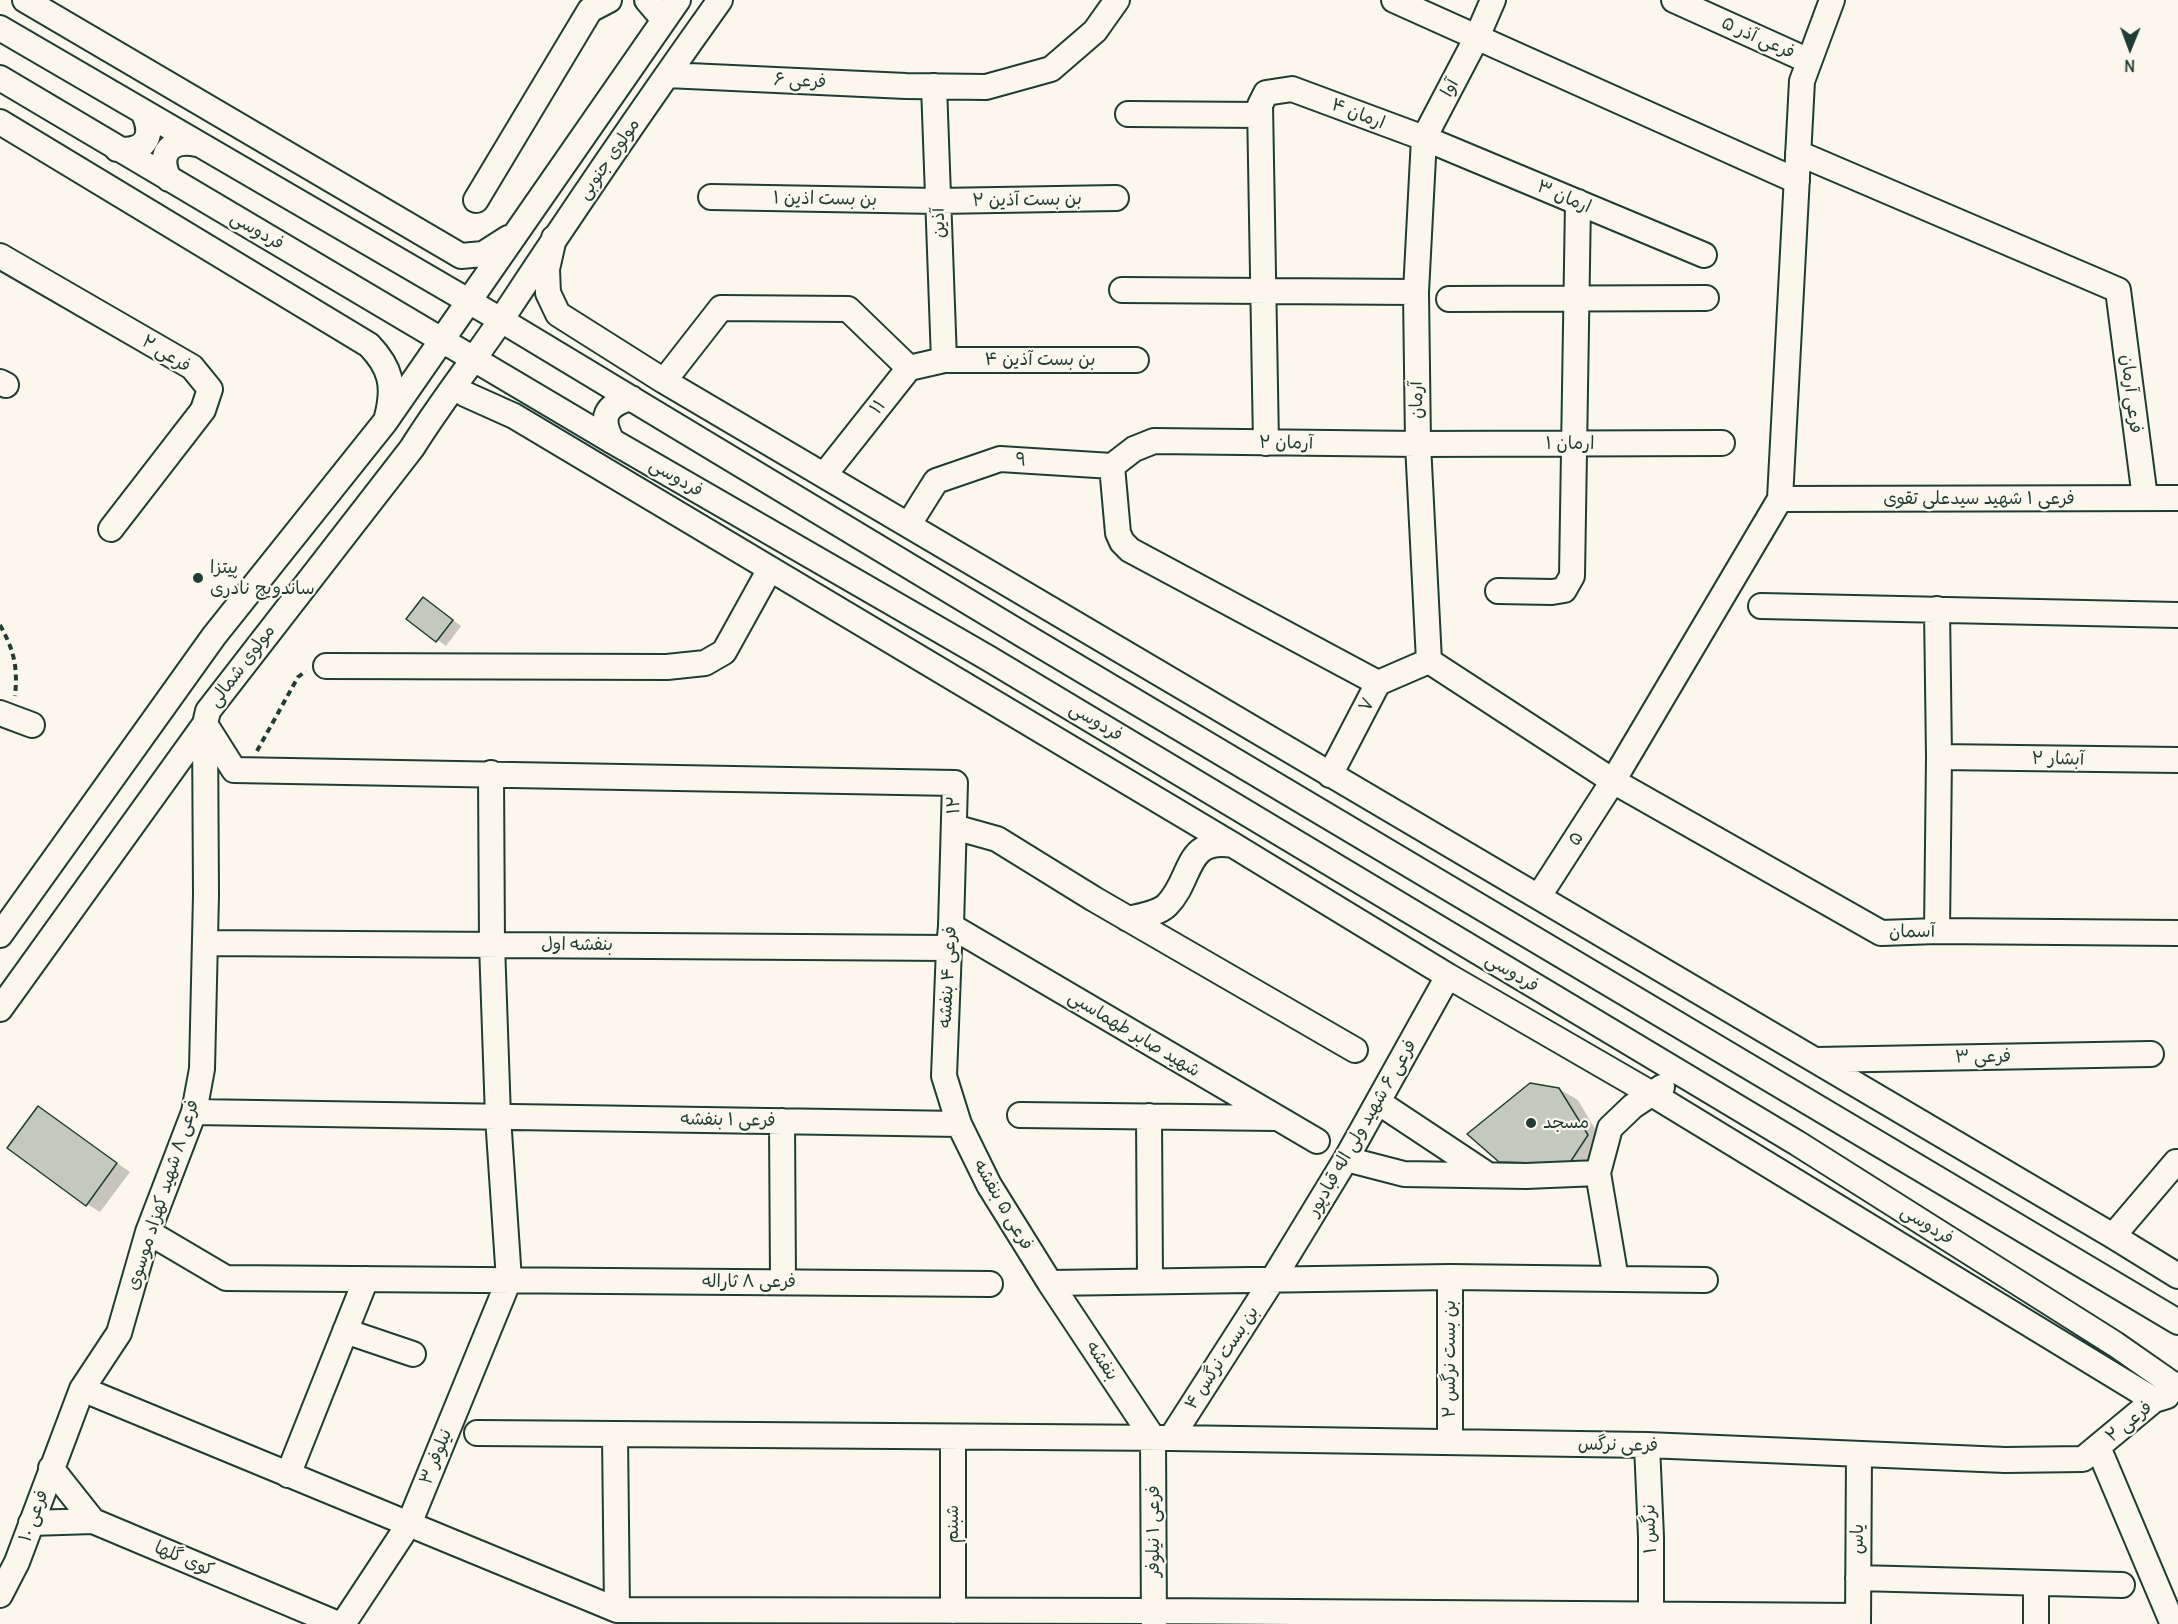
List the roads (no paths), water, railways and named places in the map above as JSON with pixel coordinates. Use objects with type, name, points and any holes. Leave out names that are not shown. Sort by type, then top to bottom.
[{"type":"street","points":[[25,0],[461,256],[483,254],[515,233]]},
{"type":"street","points":[[476,200],[590,10],[609,0]]},
{"type":"street","points":[[647,0],[664,20]]},
{"type":"street","name":"مولوی جنوبی","points":[[443,340],[678,0]]},
{"type":"street","name":"مولوی جنوبی","points":[[475,358],[554,238],[720,0]]},
{"type":"street","name":"فرعی ۶","points":[[667,75],[986,87],[1051,69],[1095,31],[1116,0]]},
{"type":"street","points":[[1394,0],[1797,181]]},
{"type":"street","name":"آوا","points":[[1424,138],[1477,37],[1493,0]]},
{"type":"street","name":"فرعی آذر ۵","points":[[1674,0],[1809,61]]},
{"type":"street","points":[[1780,499],[1802,81],[1832,0]]},
{"type":"street","name":"فردوسی","points":[[0,28],[501,320],[1036,642],[2178,1322]]},
{"type":"street","name":"فردوسی","points":[[0,78],[612,441],[988,658],[1797,1143],[2115,1344],[2178,1390]]},
{"type":"street","name":"آذین","points":[[934,86],[944,360]]},
{"type":"street","name":"ارمان ۴","points":[[1260,115],[1260,105],[1266,93],[1292,89],[1424,138]]},
{"type":"street","points":[[117,148],[129,150],[140,146],[148,137],[149,125],[144,114]]},
{"type":"street","points":[[1128,114],[1260,115],[1266,442]]},
{"type":"street","points":[[0,122],[369,345],[383,362],[391,383],[390,406],[385,422]]},
{"type":"street","name":"ارمان ۳","points":[[1424,138],[1704,255]]},
{"type":"street","name":"آرمان","points":[[1424,138],[1416,292],[1418,444],[1429,661]]},
{"type":"street","points":[[169,179],[163,167],[165,155],[173,145],[185,141],[197,144]]},
{"type":"street","name":"فرعی آرمان","points":[[1798,153],[2118,290],[2145,498]]},
{"type":"street","name":"بن بست اذین ۱","points":[[711,197],[938,201]]},
{"type":"street","name":"بن بست آذین ۲","points":[[938,201],[1116,198]]},
{"type":"street","points":[[1498,591],[1552,592],[1564,590],[1572,576],[1578,202]]},
{"type":"street","points":[[554,238],[547,269],[548,293],[558,314],[664,381],[1539,896],[2178,1276]]},
{"type":"street","name":"فرعی ۲","points":[[0,256],[192,367],[210,389],[203,410],[111,529]]},
{"type":"street","points":[[1122,290],[1416,292]]},
{"type":"street","points":[[1449,299],[1706,298]]},
{"type":"street","points":[[664,381],[721,308],[848,309],[909,368],[944,360]]},
{"type":"street","points":[[0,935],[175,688],[385,422],[443,340]]},
{"type":"street","name":"مولوی شمالی","points":[[0,1009],[244,663],[412,447],[475,358]]},
{"type":"street","name":"بن بست آذین ۴","points":[[944,360],[1136,360]]},
{"type":"street","name":"۱۱","points":[[825,474],[909,368]]},
{"type":"street","points":[[436,410],[465,394],[491,388],[527,390]]},
{"type":"street","points":[[465,394],[514,416],[771,569],[1448,976],[1652,1094],[2154,1400]]},
{"type":"street","points":[[612,441],[605,428],[605,418],[609,410],[619,402],[632,398]]},
{"type":"street","name":"آرمان ۲","points":[[1112,466],[1134,449],[1154,441],[1418,444]]},
{"type":"street","name":"ارمان ۱","points":[[1418,444],[1722,443]]},
{"type":"street","name":"۹","points":[[909,524],[936,481],[1000,459],[1112,466]]},
{"type":"street","points":[[1112,466],[1118,533],[1122,542],[1130,550],[1378,683]]},
{"type":"street","name":"فرعی ۱ شهید سیدعلی تقوی","points":[[1780,499],[2178,498]]},
{"type":"street","name":"۵","points":[[1539,896],[1613,781],[1780,499]]},
{"type":"street","points":[[326,666],[667,667],[705,663],[724,652],[771,569]]},
{"type":"street","points":[[1761,606],[2178,615]]},
{"type":"street","points":[[1936,931],[1939,757],[1937,609]]},
{"type":"street","points":[[214,636],[244,663]]},
{"type":"street","name":"۷","points":[[1330,775],[1378,683],[1429,661]]},
{"type":"street","name":"آسمان","points":[[1429,661],[1613,781],[1881,933],[1936,931],[2178,933]]},
{"type":"street","points":[[175,688],[206,718],[234,770],[491,773],[492,944],[498,1117],[509,1280]]},
{"type":"street","name":"فرعی ۸ شهید کهزاد موسوی","points":[[51,1468],[82,1389],[119,1333],[148,1232],[194,1112],[202,1069],[206,718]]},
{"type":"street","name":"آبشار ۲","points":[[1939,757],[2178,760]]},
{"type":"street","name":"۱۲","points":[[491,773],[955,783],[954,827]]},
{"type":"street","points":[[954,827],[997,839],[1128,919],[1355,1050]]},
{"type":"street","name":"فرعی ۴ بنفشه","points":[[954,827],[944,1076],[959,1124]]},
{"type":"street","points":[[1128,919],[1151,914],[1166,907],[1179,890],[1194,857],[1201,849],[1219,843],[1233,845]]},
{"type":"street","points":[[1354,919],[1374,890]]},
{"type":"street","name":"بنفشه اول","points":[[205,944],[492,944],[950,937]]},
{"type":"street","name":"شهید صابر طهماسبی","points":[[950,937],[1317,1141]]},
{"type":"street","name":"فرعی ۶ شهید ولی اله قبادپور","points":[[1274,1279],[1346,1159],[1448,976]]},
{"type":"street","name":"فرعی ۳","points":[[1816,1060],[2151,1054]]},
{"type":"street","points":[[1616,1280],[1598,1173],[1610,1128],[1633,1106],[1682,1075]]},
{"type":"street","points":[[1378,1102],[1488,1175]]},
{"type":"street","name":"فرعی ۱ بنفشه","points":[[194,1112],[959,1124]]},
{"type":"street","points":[[1020,1114],[1276,1118]]},
{"type":"street","points":[[1149,1116],[1150,1281]]},
{"type":"street","points":[[782,1121],[783,1282]]},
{"type":"street","name":"فرعی ۵ بنفشه","points":[[959,1124],[988,1185],[1050,1283]]},
{"type":"street","points":[[1346,1159],[1404,1174],[1598,1173]]},
{"type":"street","points":[[2113,1236],[2178,1162]]},
{"type":"street","name":"فرعی ۸ ثاراله","points":[[148,1232],[226,1278],[990,1284]]},
{"type":"street","points":[[1050,1283],[1450,1276],[1705,1280]]},
{"type":"street","name":"بن بست نرگس ۲","points":[[1450,1276],[1450,1442]]},
{"type":"street","points":[[288,1474],[366,1279]]},
{"type":"street","name":"بن بست نرگس ۴","points":[[1162,1438],[1274,1279]]},
{"type":"street","name":"نیلوفر ۳","points":[[343,1624],[409,1524],[509,1280]]},
{"type":"street","name":"بنفشه","points":[[1050,1283],[1162,1438]]},
{"type":"street","points":[[345,1331],[413,1354]]},
{"type":"street","points":[[82,1389],[617,1610],[953,1611],[1154,1617],[1858,1620]]},
{"type":"street","name":"فرعی ۲","points":[[2091,1453],[2154,1400],[2178,1390]]},
{"type":"street","name":"فرعی نرگس","points":[[477,1433],[1162,1438],[1647,1445],[2006,1460],[2091,1453]]},
{"type":"street","points":[[615,1435],[617,1610]]},
{"type":"street","name":"شبنم","points":[[953,1437],[953,1611]]},
{"type":"street","name":"فرعی ۱ نیلوفر","points":[[1154,1617],[1162,1438]]},
{"type":"street","name":"نرگس ۱","points":[[1647,1445],[1652,1538],[1651,1618]]},
{"type":"street","points":[[2091,1453],[2172,1622]]},
{"type":"street","name":"یاس","points":[[1858,1620],[1859,1454]]},
{"type":"street","name":"کوی گلها","points":[[51,1468],[93,1521],[338,1624]]},
{"type":"street","name":"فرعی ۱۰","points":[[0,1595],[16,1562],[51,1468]]},
{"type":"street","points":[[31,1523],[93,1521]]},
{"type":"street","points":[[1858,1578],[2122,1585]]},
{"type":"street","points":[[2036,1583],[2036,1624]]},
{"type":"place","name":"پیتزا ساندویچ نادری","points":[[198,578]]},
{"type":"place","name":"مسجد","points":[[1531,1123]]}]
